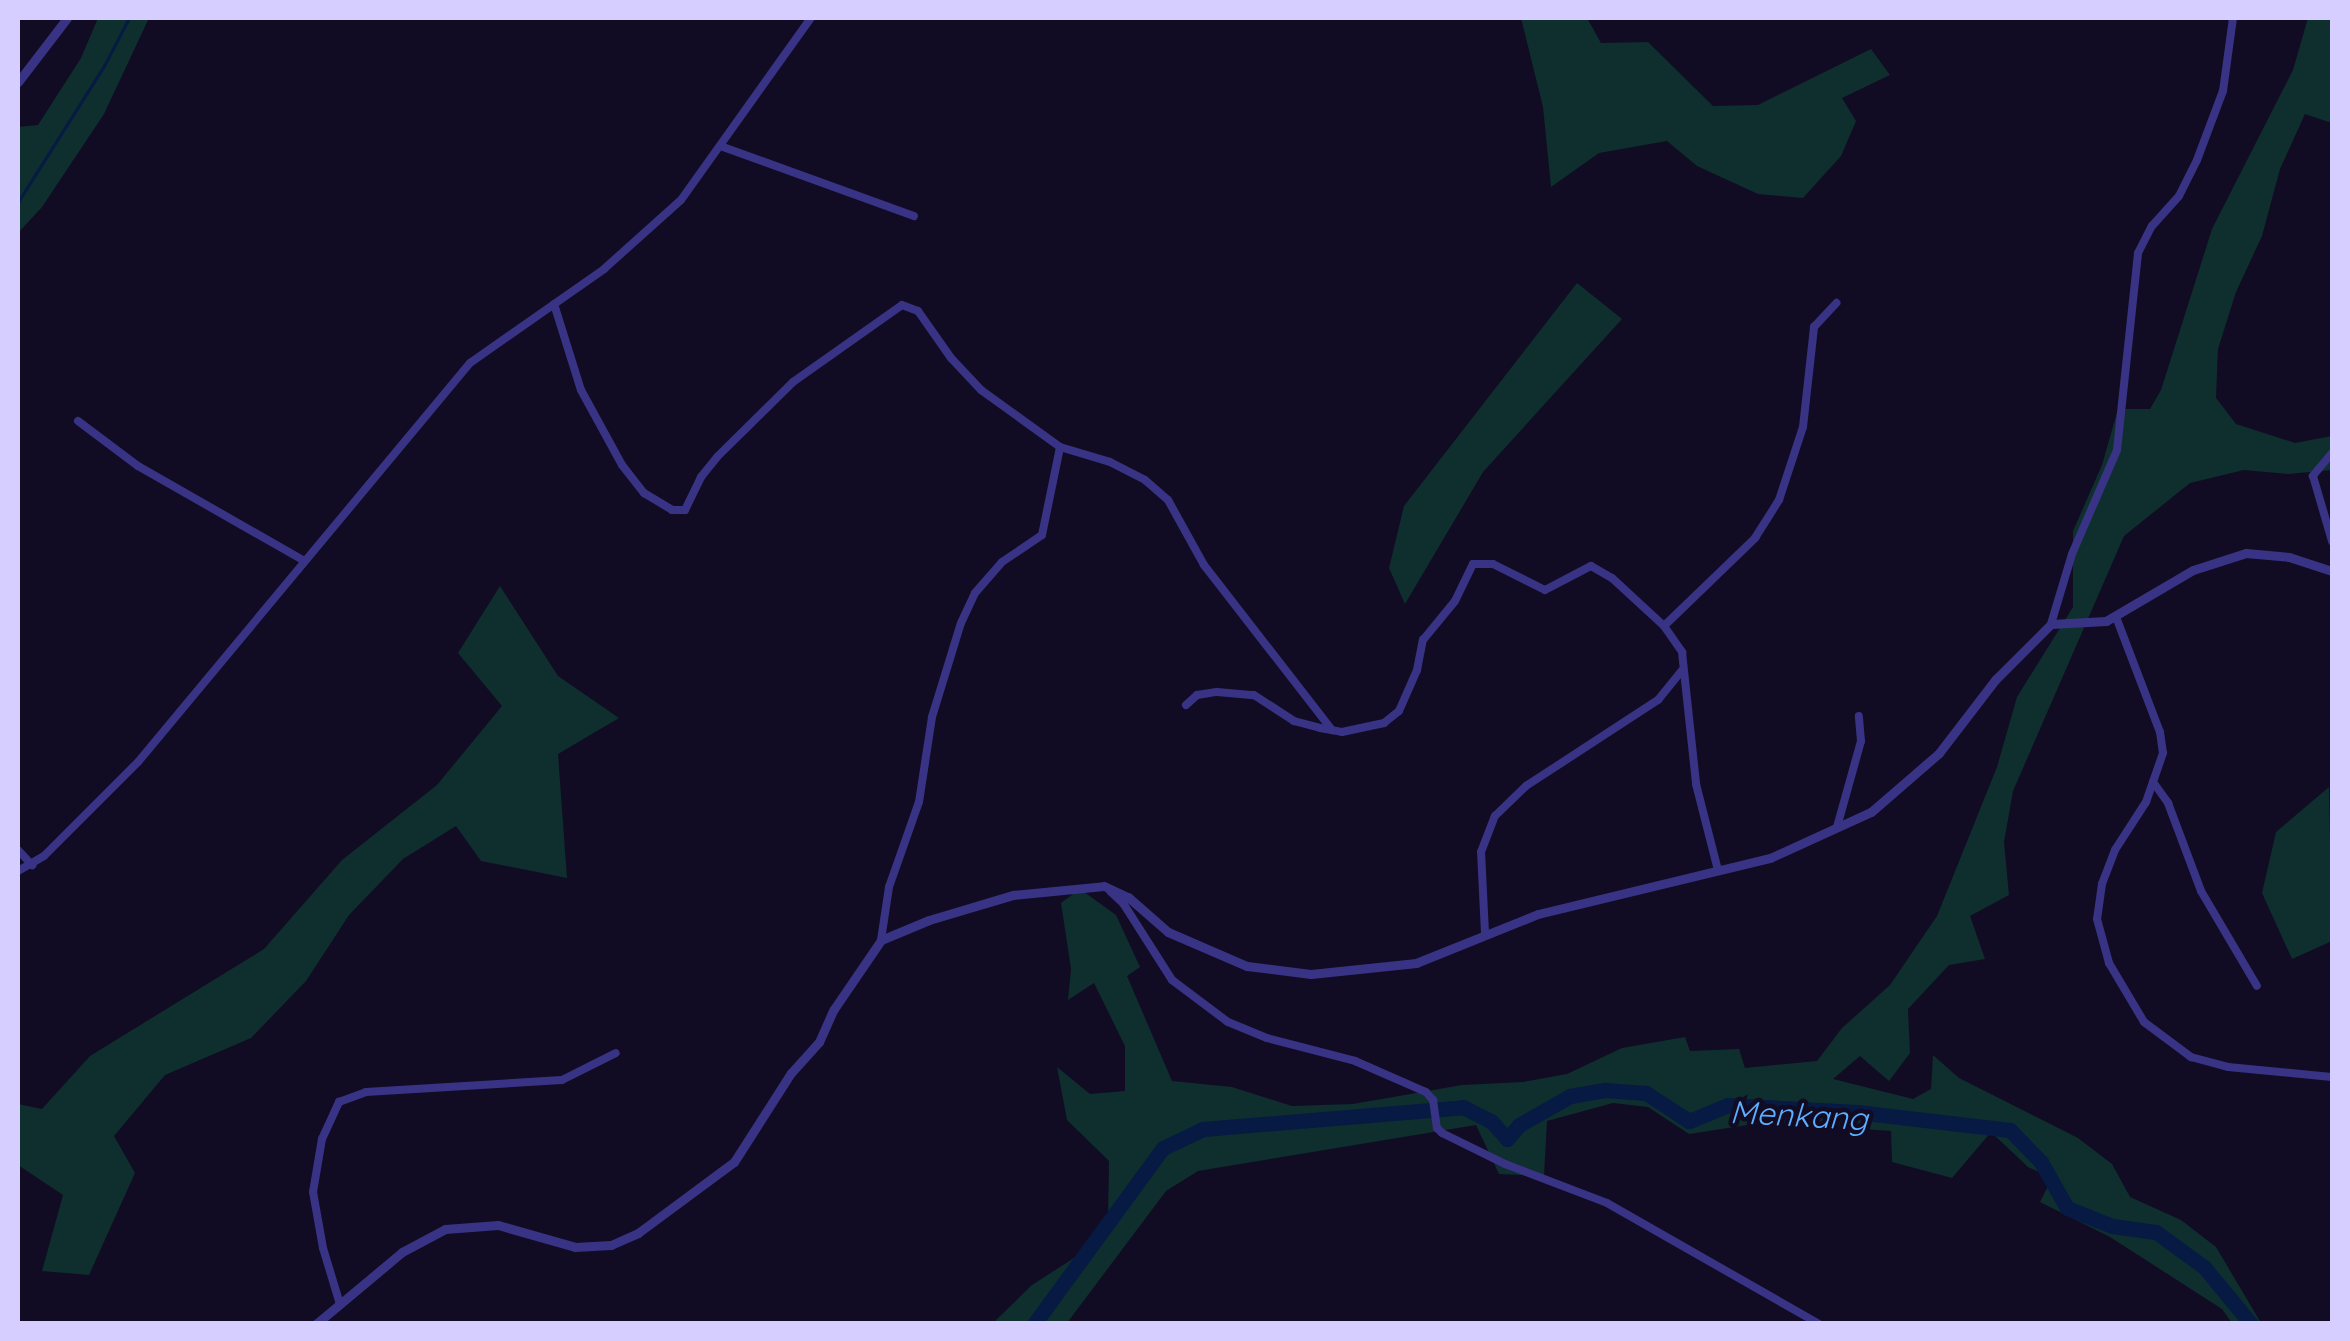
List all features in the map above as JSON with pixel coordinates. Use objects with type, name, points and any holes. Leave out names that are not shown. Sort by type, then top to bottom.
[{"type":"street","points":[[18,82],[67,18]]},
{"type":"street","points":[[18,871],[32,865],[138,762],[470,363],[655,227],[722,146],[811,18]]},
{"type":"street","points":[[881,940],[982,902],[1056,888],[1104,886],[1128,897],[1168,932],[1247,966],[1281,972],[1352,972],[1416,963],[1538,914],[1770,858],[1890,800],[1938,753],[1995,680],[2051,624],[2072,554],[2117,450],[2138,254],[2152,226],[2179,196],[2197,160],[2223,90],[2233,18]]},
{"type":"street","points":[[722,146],[914,216]]},
{"type":"street","points":[[1664,626],[1755,538],[1779,500],[1803,426],[1814,327],[1836,303]]},
{"type":"street","points":[[554,304],[581,390],[622,465],[644,493],[672,510],[684,510],[701,476],[717,457],[793,382],[902,305],[918,311],[951,358],[981,390],[1060,448],[1145,480],[1168,500],[1204,565],[1332,730]]},
{"type":"street","points":[[78,422],[138,466],[303,560]]},
{"type":"street","points":[[316,1324],[339,1301],[421,1239],[460,1225],[498,1225],[576,1246],[620,1243],[734,1162],[791,1073],[819,1042],[834,1009],[881,940],[889,888],[922,789],[932,717],[961,623],[976,593],[1002,562],[1042,535],[1060,448]]},
{"type":"street","points":[[2332,453],[2313,476],[2332,541]]},
{"type":"street","points":[[2051,624],[2088,625],[2116,616],[2192,570],[2246,553],[2289,556],[2332,571]]},
{"type":"street","points":[[1186,705],[1197,695],[1217,692],[1254,695],[1294,721],[1332,730],[1357,730],[1396,714],[1416,670],[1423,640],[1455,601],[1465,573],[1478,562],[1511,572],[1546,590],[1591,566],[1612,578],[1664,626],[1682,652],[1696,784],[1718,870]]},
{"type":"street","points":[[2116,616],[2160,732],[2163,753],[2153,782],[2114,850],[2098,901],[2102,942],[2120,985],[2155,1034],[2191,1057],[2228,1067],[2332,1077]]},
{"type":"street","points":[[1484,933],[1481,852],[1495,816],[1526,786],[1658,700],[1682,670]]},
{"type":"street","points":[[1837,827],[1862,741],[1859,716]]},
{"type":"street","points":[[2153,782],[2168,803],[2201,891],[2257,986]]},
{"type":"street","points":[[18,850],[32,865]]},
{"type":"street","points":[[1104,886],[1123,903],[1172,980],[1228,1022],[1267,1038],[1355,1061],[1426,1092],[1433,1100],[1437,1128],[1442,1132],[1504,1164],[1608,1204],[1819,1324]]},
{"type":"street","points":[[339,1301],[323,1248],[313,1192],[322,1139],[331,1114],[342,1100],[366,1092],[562,1080],[616,1053]]},
{"type":"green space","points":[[98,18],[149,18],[104,114],[42,207],[18,233],[18,127],[38,125],[81,58]]},
{"type":"green space","points":[[1521,18],[1587,18],[1601,43],[1648,42],[1713,106],[1758,105],[1871,49],[1890,75],[1842,98],[1856,121],[1841,156],[1803,198],[1758,194],[1697,166],[1667,141],[1599,153],[1551,187],[1543,107]]},
{"type":"green space","points":[[2308,18],[2332,18],[2332,123],[2305,114],[2280,169],[2262,236],[2236,292],[2218,349],[2216,398],[2236,424],[2295,443],[2332,436],[2332,470],[2288,474],[2244,470],[2190,483],[2124,536],[2013,791],[2004,842],[2009,895],[1970,916],[1985,959],[1949,965],[1908,1009],[1910,1053],[1889,1081],[1860,1056],[1833,1079],[1913,1099],[1931,1089],[1933,1055],[1959,1078],[2078,1138],[2112,1164],[2130,1197],[2181,1220],[2216,1247],[2261,1323],[2232,1323],[2222,1309],[2110,1237],[2040,1202],[2052,1178],[2028,1167],[1991,1132],[1952,1178],[1892,1162],[1891,1131],[1767,1122],[1689,1134],[1648,1107],[1613,1103],[1547,1121],[1544,1176],[1499,1174],[1476,1125],[1198,1171],[1166,1191],[1067,1323],[992,1324],[1032,1285],[1085,1251],[1108,1220],[1109,1161],[1067,1120],[1057,1067],[1090,1094],[1125,1091],[1125,1046],[1094,983],[1068,1000],[1071,969],[1061,903],[1080,889],[1116,915],[1140,967],[1127,976],[1172,1081],[1232,1087],[1292,1106],[1353,1104],[1462,1085],[1523,1082],[1567,1074],[1622,1048],[1685,1037],[1690,1051],[1739,1049],[1745,1068],[1817,1061],[1842,1028],[1890,985],[1937,916],[1997,767],[2017,697],[2073,607],[2073,531],[2102,465],[2118,409],[2150,409],[2161,390],[2212,229],[2293,70]]},
{"type":"green space","points":[[1577,283],[1622,319],[1483,472],[1405,604],[1389,568],[1404,506]]},
{"type":"green space","points":[[500,586],[558,676],[619,718],[558,754],[567,878],[481,861],[456,826],[403,859],[349,915],[306,981],[251,1038],[165,1075],[114,1136],[135,1173],[89,1275],[42,1271],[63,1195],[18,1165],[18,1104],[42,1109],[90,1056],[264,949],[342,860],[437,785],[502,706],[458,653]]},
{"type":"green space","points":[[2329,787],[2332,941],[2292,959],[2262,893],[2276,832]]},
{"type":"waterway","points":[[18,202],[104,66],[129,18]]},
{"type":"waterway","name":"Menkang","points":[[1034,1324],[1163,1148],[1203,1129],[1463,1107],[1491,1121],[1507,1139],[1519,1125],[1570,1096],[1605,1090],[1646,1093],[1689,1121],[1728,1105],[1857,1112],[2010,1130],[2041,1162],[2067,1208],[2112,1226],[2156,1232],[2204,1267],[2251,1324]]}]
